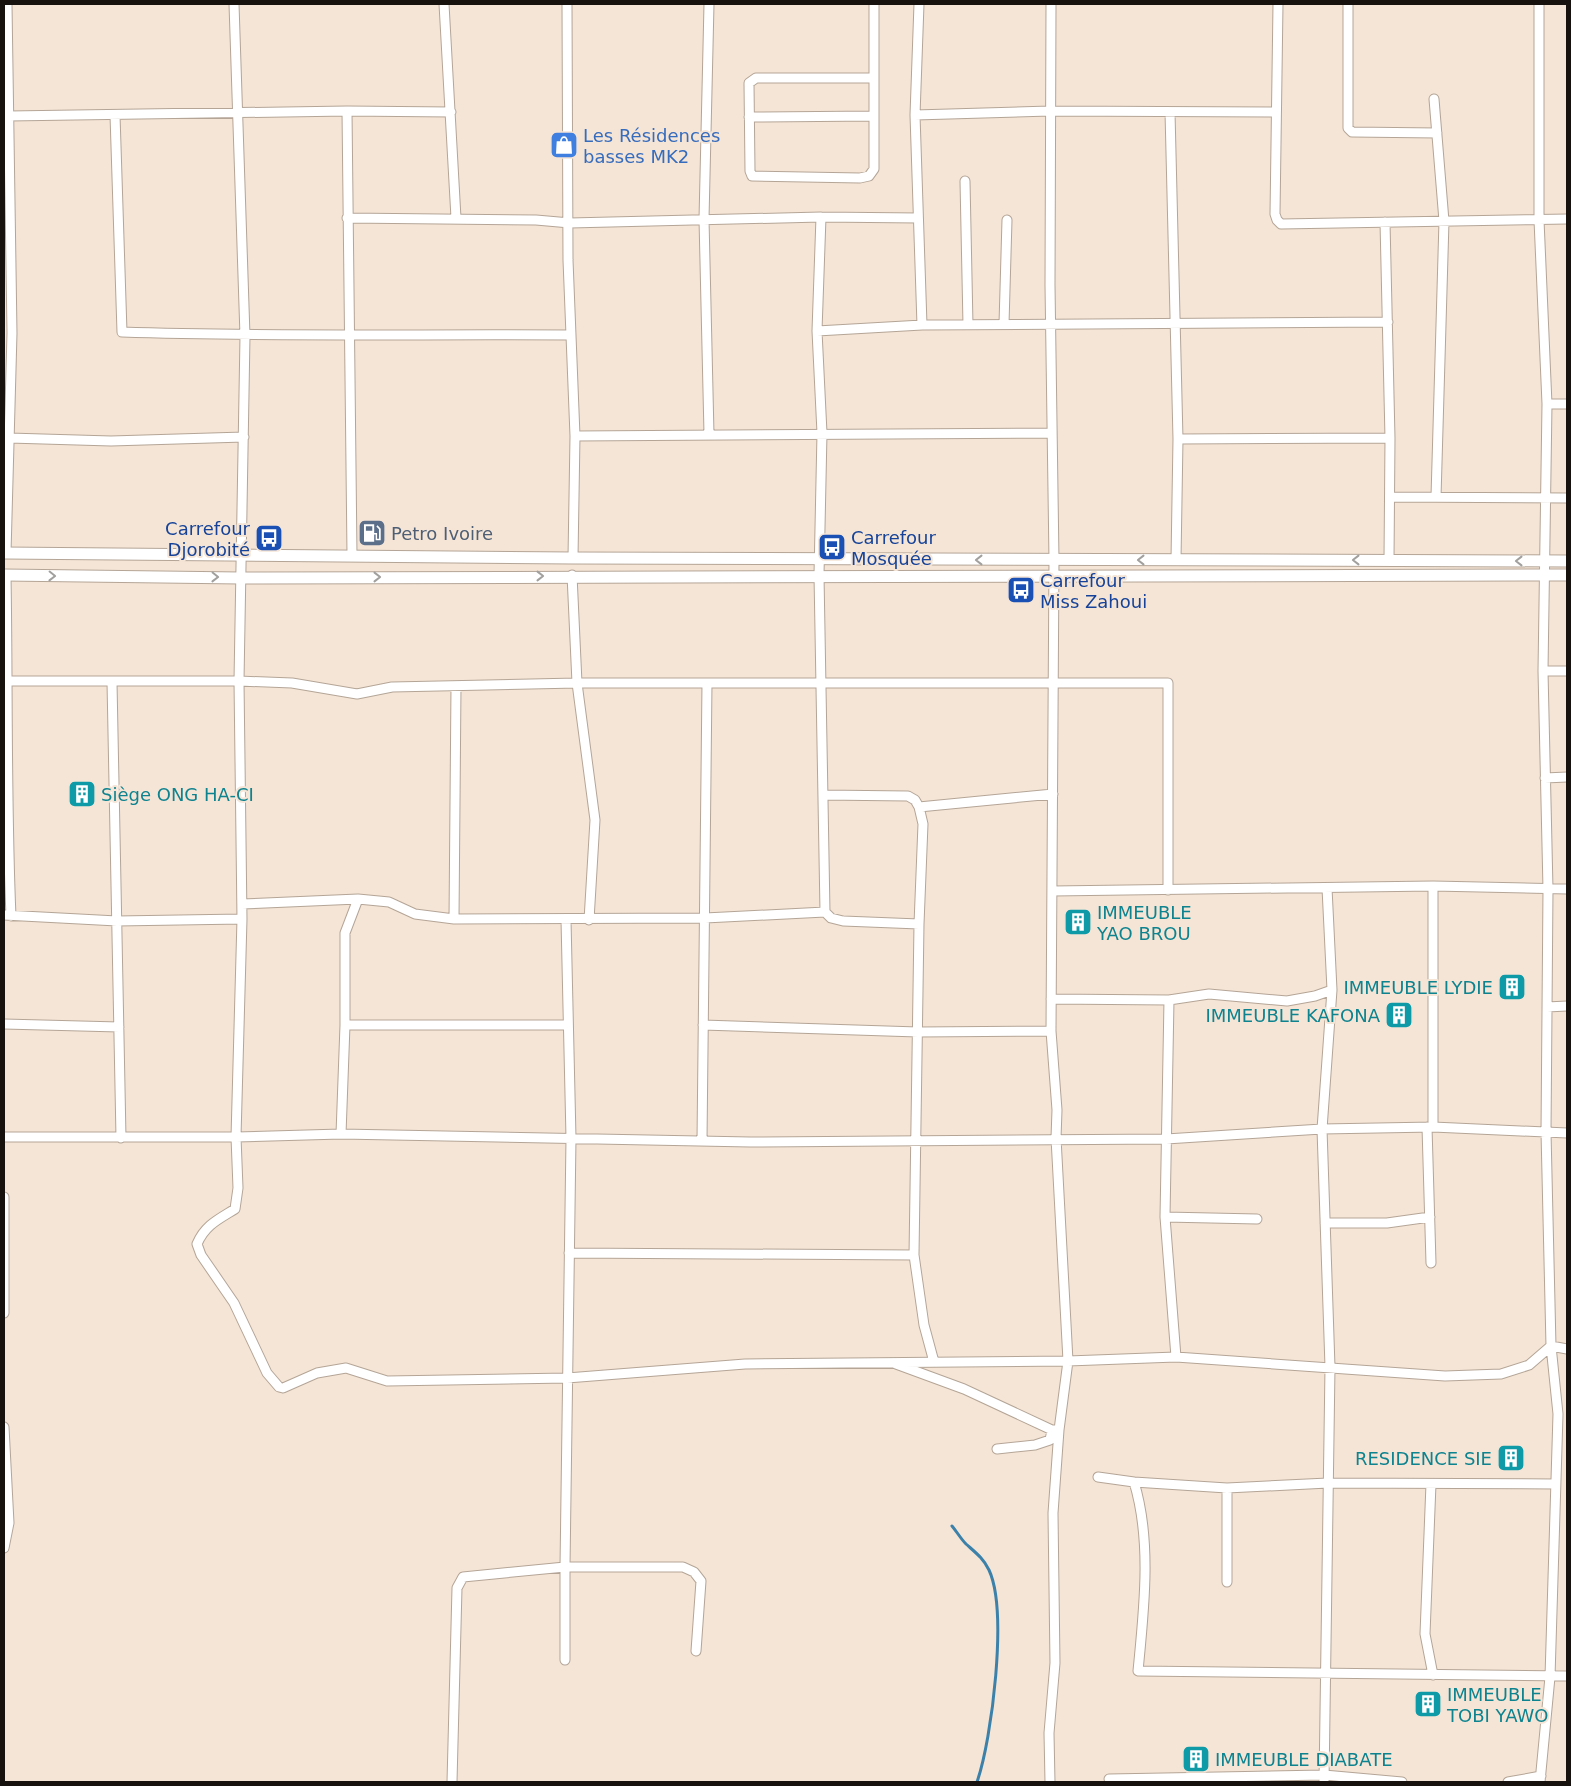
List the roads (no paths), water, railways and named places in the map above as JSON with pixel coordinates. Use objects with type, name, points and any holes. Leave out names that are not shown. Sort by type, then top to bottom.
[{"type":"main road","points":[[5,553],[573,558],[1567,561]]},
{"type":"main road","points":[[5,575],[240,578],[572,575],[1567,575]]},
{"type":"street","points":[[5,553],[12,333],[7,4]]},
{"type":"street","points":[[234,4],[245,336],[240,556],[239,681],[242,919],[236,1137],[238,1188],[234,1209],[207,1227],[202,1232],[197,1244],[201,1255],[234,1303],[267,1373],[279,1387],[283,1388],[317,1372],[346,1368],[387,1381],[567,1378],[745,1364],[1068,1361],[1176,1357],[1445,1376],[1501,1374],[1529,1365],[1552,1346]]},
{"type":"street","points":[[444,4],[452,112],[456,218]]},
{"type":"street","points":[[567,4],[570,223],[568,260],[575,436],[573,558]]},
{"type":"street","points":[[709,4],[704,219],[709,434]]},
{"type":"street","points":[[874,4],[874,78],[874,169],[869,176],[860,178],[752,176],[750,172],[749,83],[756,78],[874,78]]},
{"type":"street","points":[[919,4],[915,115],[922,325]]},
{"type":"street","points":[[1050,1782],[1049,1733],[1055,1663],[1053,1512],[1055,1430],[1068,1361],[1056,1138],[1057,1110],[1051,1031],[1054,560],[1050,324],[1051,4]]},
{"type":"street","points":[[1278,4],[1275,214],[1276,220],[1281,224],[1567,219]]},
{"type":"street","points":[[1348,4],[1348,128],[1352,132],[1437,133]]},
{"type":"street","points":[[1508,1782],[1541,1779],[1550,1677],[1558,1414],[1552,1346],[1546,1132],[1548,889],[1543,671],[1543,561],[1547,404],[1539,220],[1539,4]]},
{"type":"street","points":[[1434,99],[1444,221],[1436,497]]},
{"type":"street","points":[[9,116],[114,116],[347,111],[452,112]]},
{"type":"street","points":[[347,111],[352,555]]},
{"type":"street","points":[[915,115],[1050,111],[1276,112]]},
{"type":"street","points":[[1170,112],[1178,438],[1176,560]]},
{"type":"street","points":[[114,116],[122,332],[245,336],[350,333],[571,335]]},
{"type":"street","points":[[749,116],[874,116]]},
{"type":"street","points":[[965,182],[968,325]]},
{"type":"street","points":[[821,217],[817,331],[822,433],[819,575],[825,912],[831,918],[843,921],[919,924]]},
{"type":"street","points":[[348,218],[456,218],[570,223],[821,217],[918,218]]},
{"type":"street","points":[[1004,324],[1007,220]]},
{"type":"street","points":[[1385,222],[1390,438],[1389,560]]},
{"type":"street","points":[[817,331],[922,325],[1388,322]]},
{"type":"street","points":[[1547,404],[1567,404]]},
{"type":"street","points":[[575,436],[1051,433]]},
{"type":"street","points":[[9,438],[111,441],[244,437]]},
{"type":"street","points":[[1178,438],[1390,438]]},
{"type":"street","points":[[1390,497],[1567,498]]},
{"type":"street","points":[[5,575],[5,796],[8,915],[117,921],[242,919]]},
{"type":"street","points":[[572,575],[577,683],[595,820],[589,920]]},
{"type":"street","points":[[1543,671],[1567,671]]},
{"type":"street","points":[[6,681],[239,681],[292,683],[357,694],[392,687],[577,683],[1168,683],[1168,890]]},
{"type":"street","points":[[112,682],[121,1138]]},
{"type":"street","points":[[702,1141],[708,683]]},
{"type":"street","points":[[454,919],[456,686]]},
{"type":"street","points":[[1545,778],[1567,778]]},
{"type":"street","points":[[919,807],[1053,794]]},
{"type":"street","points":[[823,795],[908,796],[919,807],[923,824],[919,924],[914,1255],[924,1325],[934,1362]]},
{"type":"street","points":[[1053,891],[1433,886],[1567,889]]},
{"type":"street","points":[[1431,1263],[1430,1127],[1433,886]]},
{"type":"street","points":[[1324,1779],[1330,1367],[1322,1129],[1332,990],[1327,888]]},
{"type":"street","points":[[242,904],[358,899],[389,902],[415,914],[454,919],[589,920],[705,918],[825,912]]},
{"type":"street","points":[[341,1134],[345,1025],[345,933],[358,899]]},
{"type":"street","points":[[565,1660],[564,1567],[571,1138],[566,920]]},
{"type":"street","points":[[1051,999],[1170,1000],[1209,994],[1287,1001],[1315,996],[1332,990]]},
{"type":"street","points":[[1170,1000],[1165,1217],[1176,1357]]},
{"type":"street","points":[[1547,1007],[1567,1006]]},
{"type":"street","points":[[4,1024],[119,1027]]},
{"type":"street","points":[[345,1025],[568,1025]]},
{"type":"street","points":[[703,1025],[918,1032],[1051,1031]]},
{"type":"street","points":[[4,1137],[236,1137],[341,1134],[702,1141],[1056,1138],[1166,1140],[1322,1129],[1430,1127],[1567,1133]]},
{"type":"street","points":[[4,1196],[4,1313]]},
{"type":"street","points":[[1165,1217],[1257,1219]]},
{"type":"street","points":[[1325,1223],[1387,1224],[1430,1217]]},
{"type":"street","points":[[569,1253],[914,1255]]},
{"type":"street","points":[[1552,1346],[1567,1349]]},
{"type":"street","points":[[891,1362],[964,1389],[1055,1430]]},
{"type":"street","points":[[4,1428],[9,1523],[4,1548]]},
{"type":"street","points":[[998,1449],[1035,1445],[1050,1440],[1055,1430]]},
{"type":"street","points":[[1098,1477],[1134,1482],[1227,1488],[1328,1483],[1555,1484]]},
{"type":"street","points":[[1134,1482],[1142,1508],[1144,1532],[1141,1638],[1138,1671],[1567,1676]]},
{"type":"street","points":[[1431,1484],[1425,1634],[1434,1675]]},
{"type":"street","points":[[1227,1488],[1227,1582]]},
{"type":"street","points":[[452,1782],[458,1582],[463,1577],[564,1567],[683,1567],[694,1572],[700,1582],[696,1651]]},
{"type":"street","points":[[1109,1779],[1324,1779],[1402,1782]]},
{"type":"waterway","points":[[952,1526],[964,1542],[982,1559],[989,1570],[995,1589],[998,1644],[996,1675],[988,1736],[977,1782]]},
{"type":"place","name":"Les Résidences basses MK2","points":[[564,145]]},
{"type":"place","name":"Petro Ivoire","points":[[372,533]]},
{"type":"place","name":"Carrefour Djorobité","points":[[269,538]]},
{"type":"place","name":"Carrefour Mosquée","points":[[832,547]]},
{"type":"place","name":"Carrefour Miss Zahoui","points":[[1021,590]]},
{"type":"place","name":"Siège ONG HA-CI","points":[[82,794]]},
{"type":"place","name":"IMMEUBLE YAO BROU","points":[[1078,922]]},
{"type":"place","name":"IMMEUBLE LYDIE","points":[[1512,987]]},
{"type":"place","name":"IMMEUBLE KAFONA","points":[[1399,1015]]},
{"type":"place","name":"RESIDENCE SIE","points":[[1511,1458]]},
{"type":"place","name":"IMMEUBLE TOBI YAWO","points":[[1428,1704]]},
{"type":"place","name":"IMMEUBLE DIABATE","points":[[1196,1759]]}]
